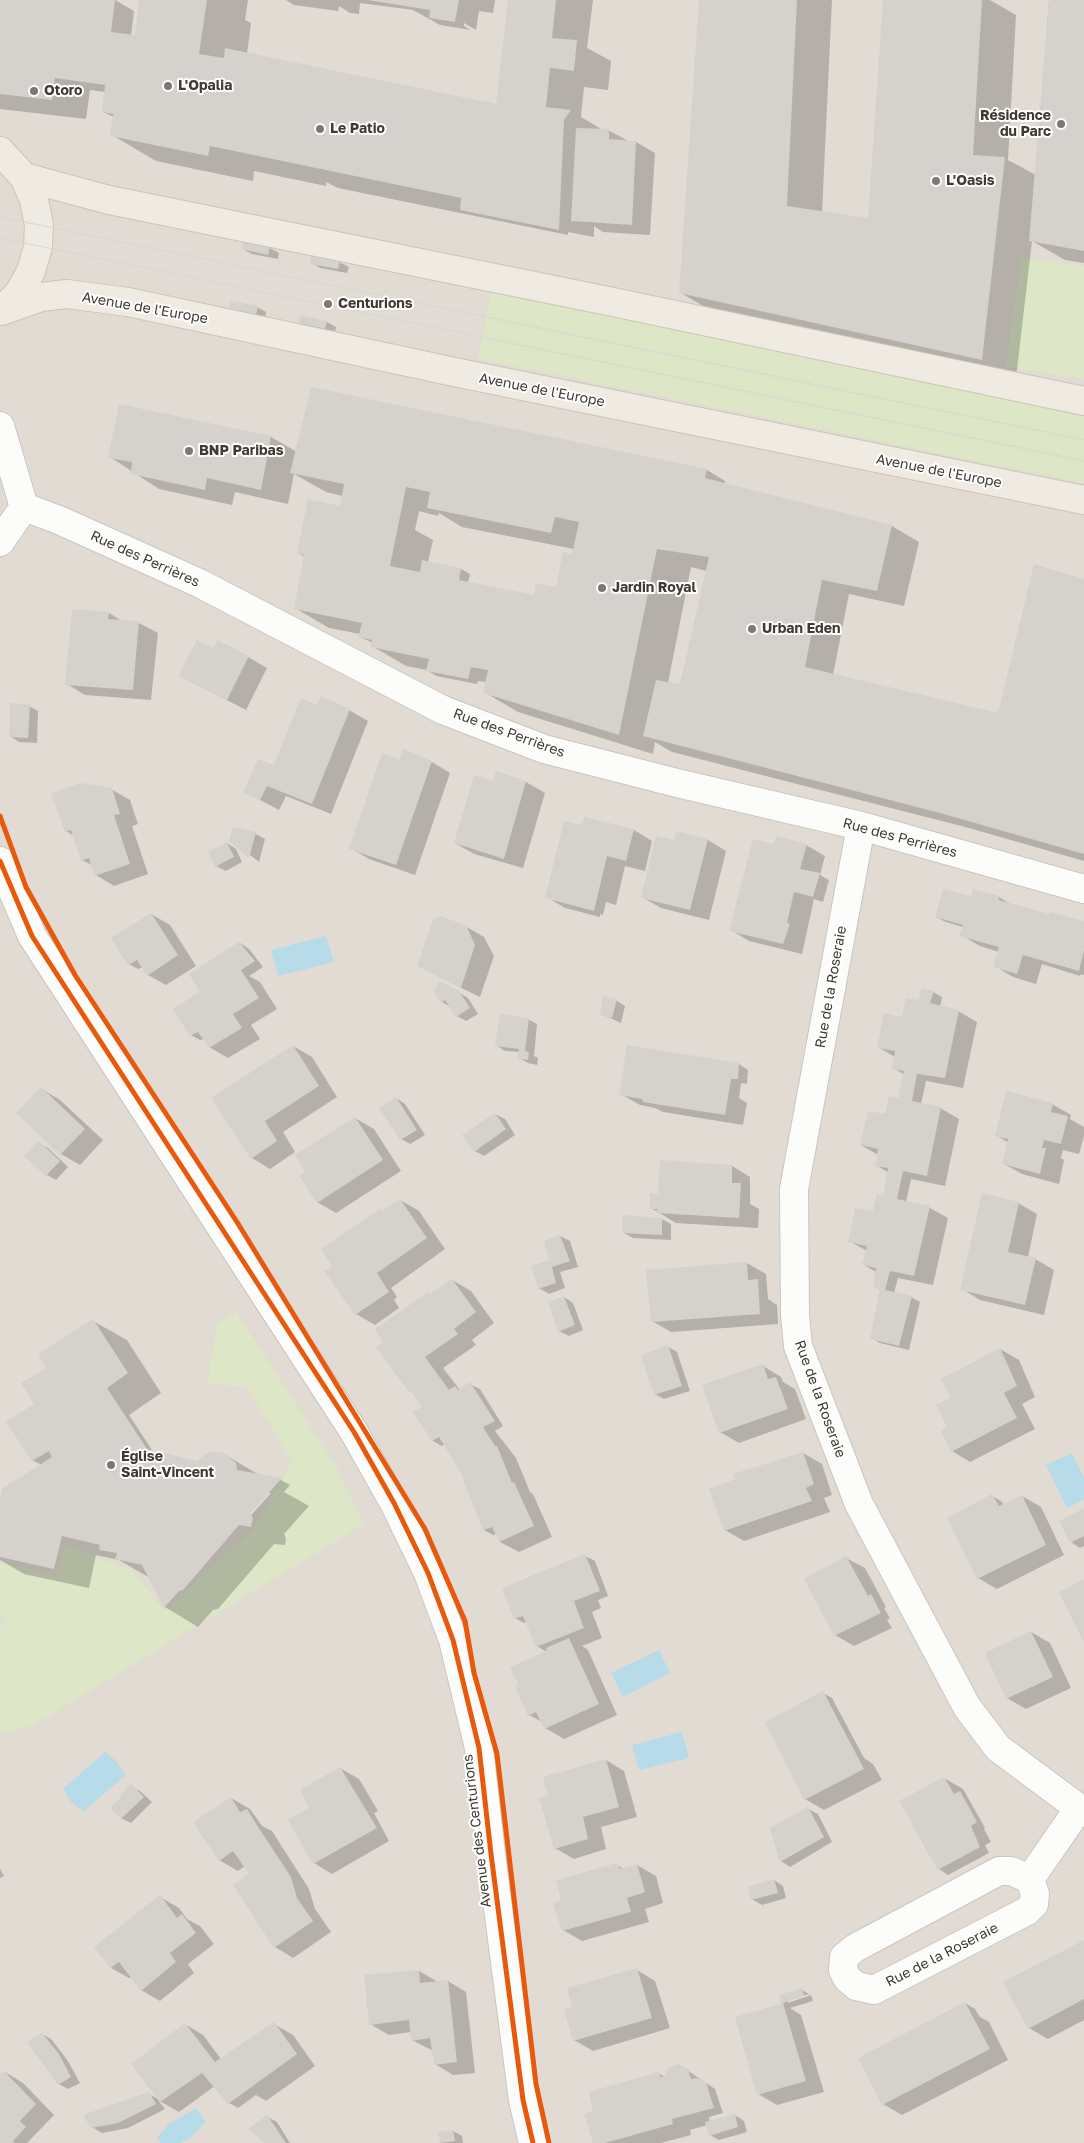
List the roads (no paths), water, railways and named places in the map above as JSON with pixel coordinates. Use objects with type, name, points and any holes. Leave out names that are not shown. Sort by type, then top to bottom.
[{"type":"main road","points":[[0,151],[24,177],[34,200],[39,225],[38,247],[31,271],[19,293],[1,311]]},
{"type":"main road","points":[[24,177],[109,200],[613,302],[1084,401]]},
{"type":"main road","name":"Avenue de l'Europe","points":[[1,311],[41,297],[67,294],[128,302],[459,373],[1084,500]]},
{"type":"street","points":[[0,426],[24,508],[0,542]]},
{"type":"street","name":"Rue des Perrières","points":[[24,508],[104,540],[199,583],[443,710],[544,748],[677,783],[861,826],[1084,890]]},
{"type":"street","name":"Rue de la Roseraie","points":[[861,826],[794,1189],[795,1315],[798,1346],[859,1504],[967,1707],[998,1748],[1081,1810],[1030,1880]]},
{"type":"street","name":"Avenue des Centurions","points":[[0,862],[32,936],[354,1432],[394,1503],[428,1573],[453,1640],[479,1748],[490,1854],[522,2100],[532,2143]]},
{"type":"street","name":"Rue de la Roseraie","points":[[999,1870],[1011,1872],[1030,1880],[1035,1894],[1034,1904],[1027,1911],[874,1990],[856,1986],[847,1978],[843,1970],[844,1957],[855,1948],[999,1870]]},
{"type":"water","points":[[326,936],[334,962],[278,976],[271,950]]},
{"type":"water","points":[[1072,1453],[1084,1478],[1084,1499],[1067,1508],[1046,1465]]},
{"type":"water","points":[[659,1650],[670,1673],[623,1697],[611,1673]]},
{"type":"water","points":[[682,1732],[689,1758],[639,1770],[632,1745]]},
{"type":"water","points":[[105,1752],[115,1760],[126,1775],[84,1811],[71,1802],[63,1789]]},
{"type":"water","points":[[196,2108],[206,2122],[190,2138],[181,2143],[161,2143],[157,2138],[169,2124]]},
{"type":"tram line","points":[[0,217],[1084,440]]},
{"type":"tram line","points":[[0,238],[1084,461]]},
{"type":"place","name":"L'Opalia","points":[[168,86]]},
{"type":"place","name":"Otoro","points":[[34,91]]},
{"type":"place","name":"Résidence du Parc","points":[[1061,124]]},
{"type":"place","name":"Le Patio","points":[[320,129]]},
{"type":"place","name":"L'Oasis","points":[[936,181]]},
{"type":"place","name":"Centurions","points":[[328,304]]},
{"type":"place","name":"BNP Paribas","points":[[189,451]]},
{"type":"place","name":"Jardin Royal","points":[[602,588]]},
{"type":"place","name":"Urban Eden","points":[[752,629]]},
{"type":"place","name":"Église Saint-Vincent","points":[[111,1465]]}]
